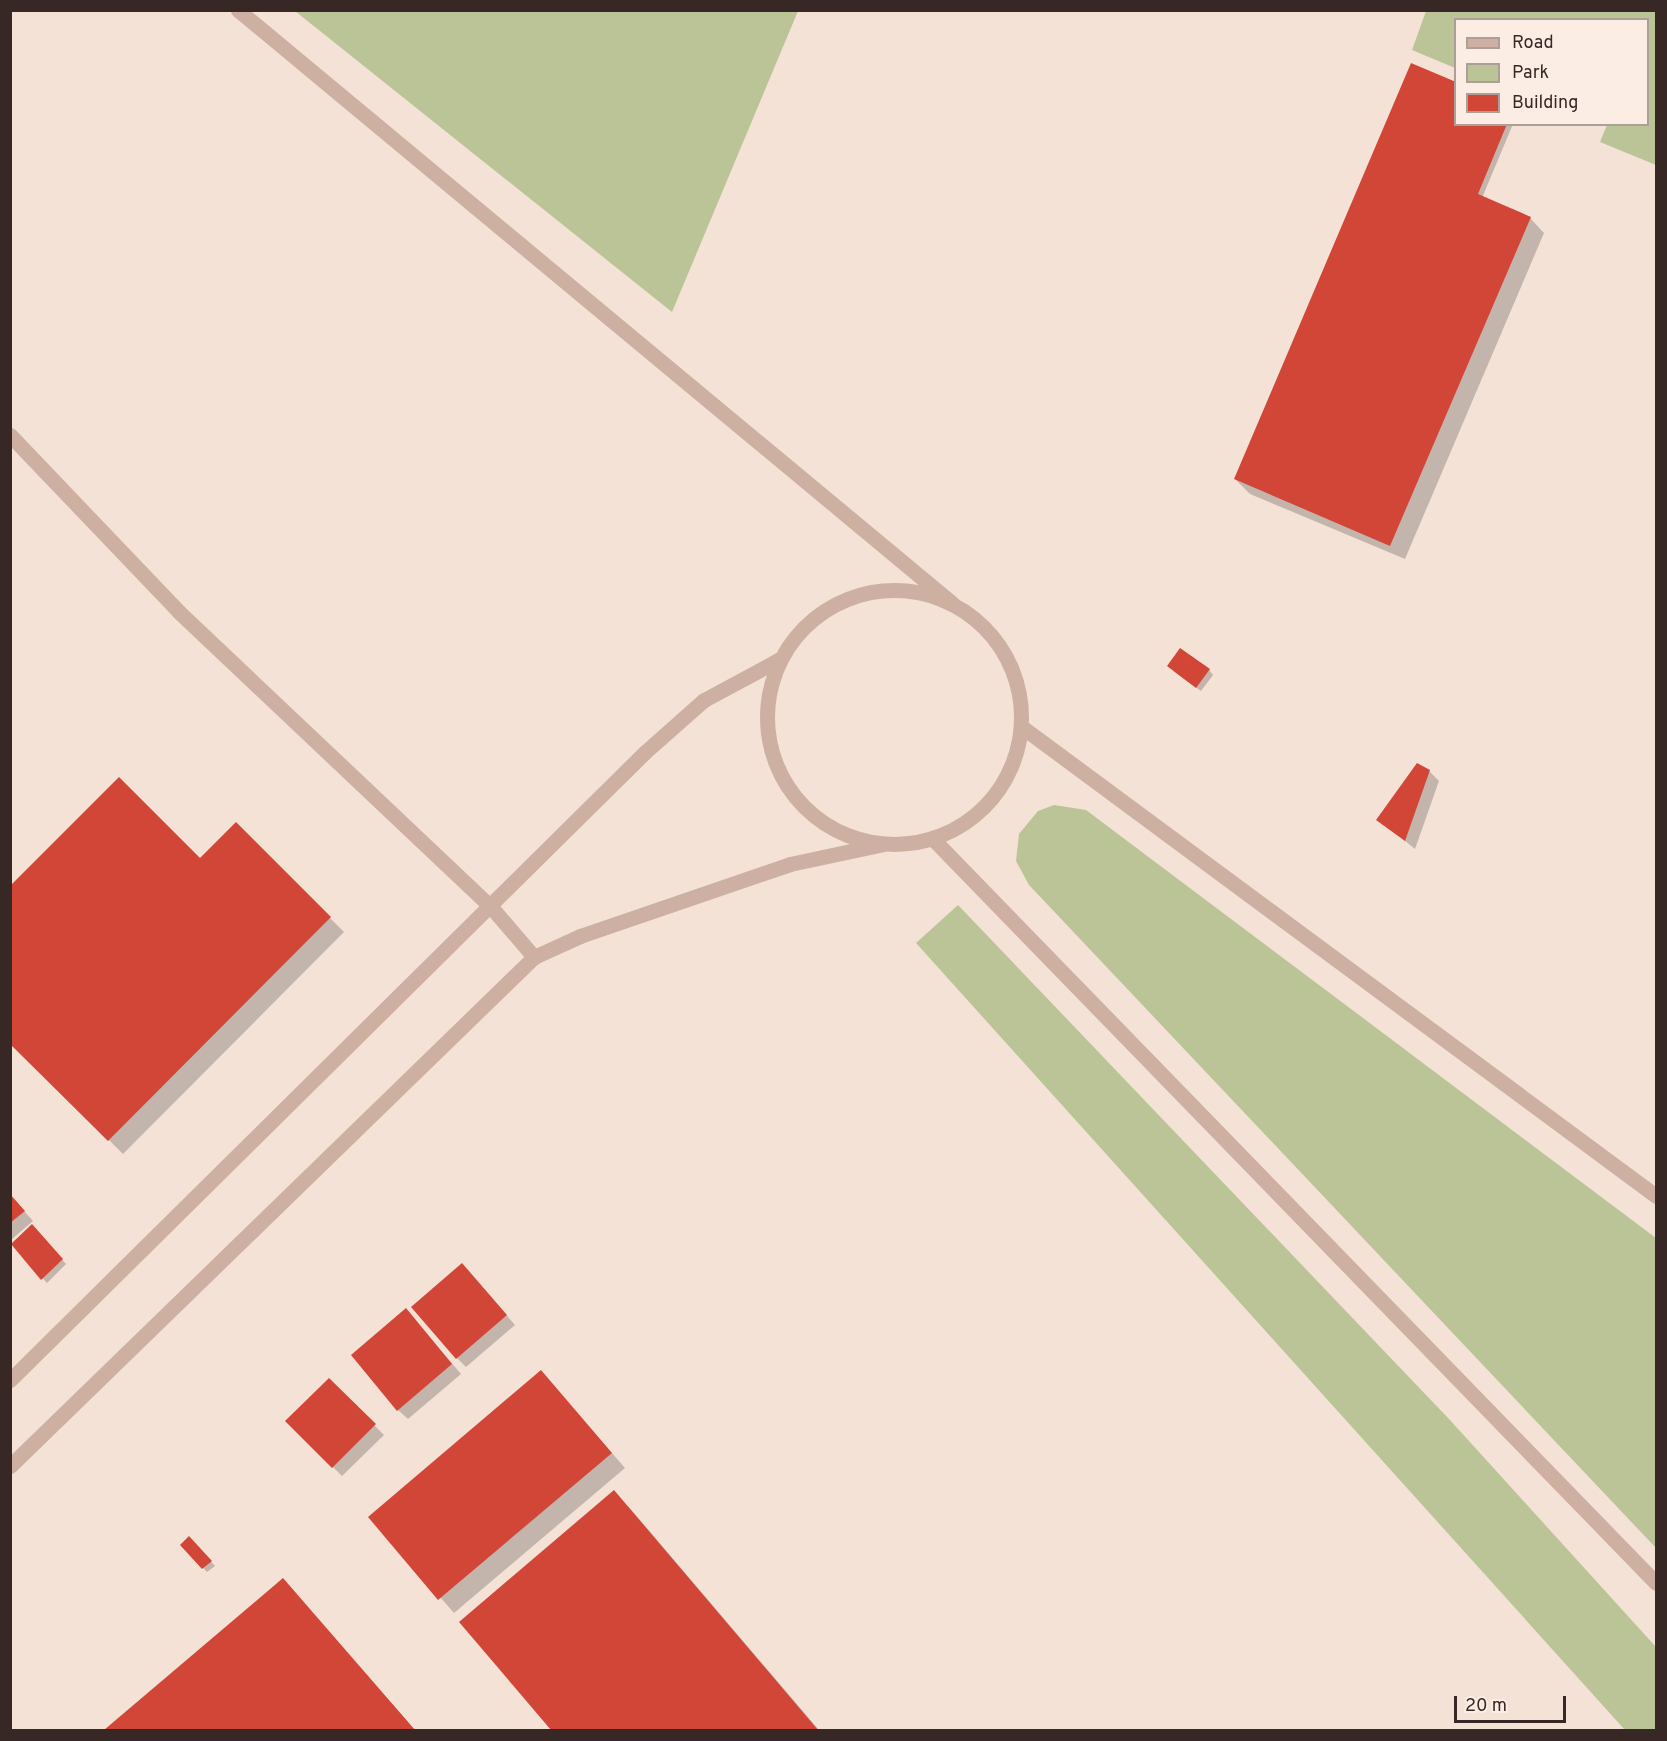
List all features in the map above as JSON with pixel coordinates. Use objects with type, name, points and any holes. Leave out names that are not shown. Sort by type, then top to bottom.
[{"type":"street","points":[[10,1466],[534,957],[580,936],[790,864],[883,844],[933,838],[967,822],[994,796],[1013,763],[1022,727],[1018,689],[1005,654],[983,624],[952,603],[238,10]]},
{"type":"street","points":[[10,435],[179,612],[492,908],[534,957]]},
{"type":"street","points":[[883,844],[843,835],[825,824],[808,812],[782,780],[768,740],[767,699],[780,659],[803,626],[836,603],[874,590],[914,590],[952,603]]},
{"type":"street","points":[[10,1380],[492,908],[644,753],[704,700],[780,659]]},
{"type":"street","points":[[1022,727],[1656,1196]]},
{"type":"street","points":[[933,838],[1656,1583]]},
{"type":"green space","points":[[295,11],[798,11],[672,312]]},
{"type":"green space","points":[[1426,11],[1656,11],[1656,165],[1600,142],[1607,126],[1649,126],[1649,18],[1454,18],[1454,68],[1412,50]]},
{"type":"green space","points":[[1054,805],[1086,810],[1656,1238],[1656,1548],[1029,885],[1016,861],[1019,834],[1038,811]]},
{"type":"green space","points":[[958,905],[1449,1419],[1656,1647],[1656,1730],[1625,1730],[916,943]]},
{"type":"building","points":[[1411,63],[1454,81],[1454,126],[1506,126],[1478,194],[1531,217],[1390,546],[1234,479]]},
{"type":"building","points":[[1180,648],[1210,669],[1196,688],[1167,666]]},
{"type":"building","points":[[1417,763],[1430,770],[1405,841],[1376,820]]},
{"type":"building","points":[[119,777],[200,858],[236,822],[331,917],[108,1141],[10,1044],[10,886]]},
{"type":"building","points":[[10,1194],[25,1211],[10,1223]]},
{"type":"building","points":[[32,1224],[63,1259],[41,1280],[11,1244]]},
{"type":"building","points":[[462,1263],[507,1315],[456,1359],[411,1307]]},
{"type":"building","points":[[406,1308],[452,1364],[397,1411],[351,1355]]},
{"type":"building","points":[[541,1370],[612,1453],[438,1600],[368,1517]]},
{"type":"building","points":[[329,1378],[376,1424],[332,1468],[285,1421]]},
{"type":"building","points":[[614,1490],[818,1730],[551,1730],[459,1622]]},
{"type":"building","points":[[189,1536],[212,1561],[202,1569],[180,1545]]},
{"type":"building","points":[[283,1578],[415,1730],[104,1730]]}]
